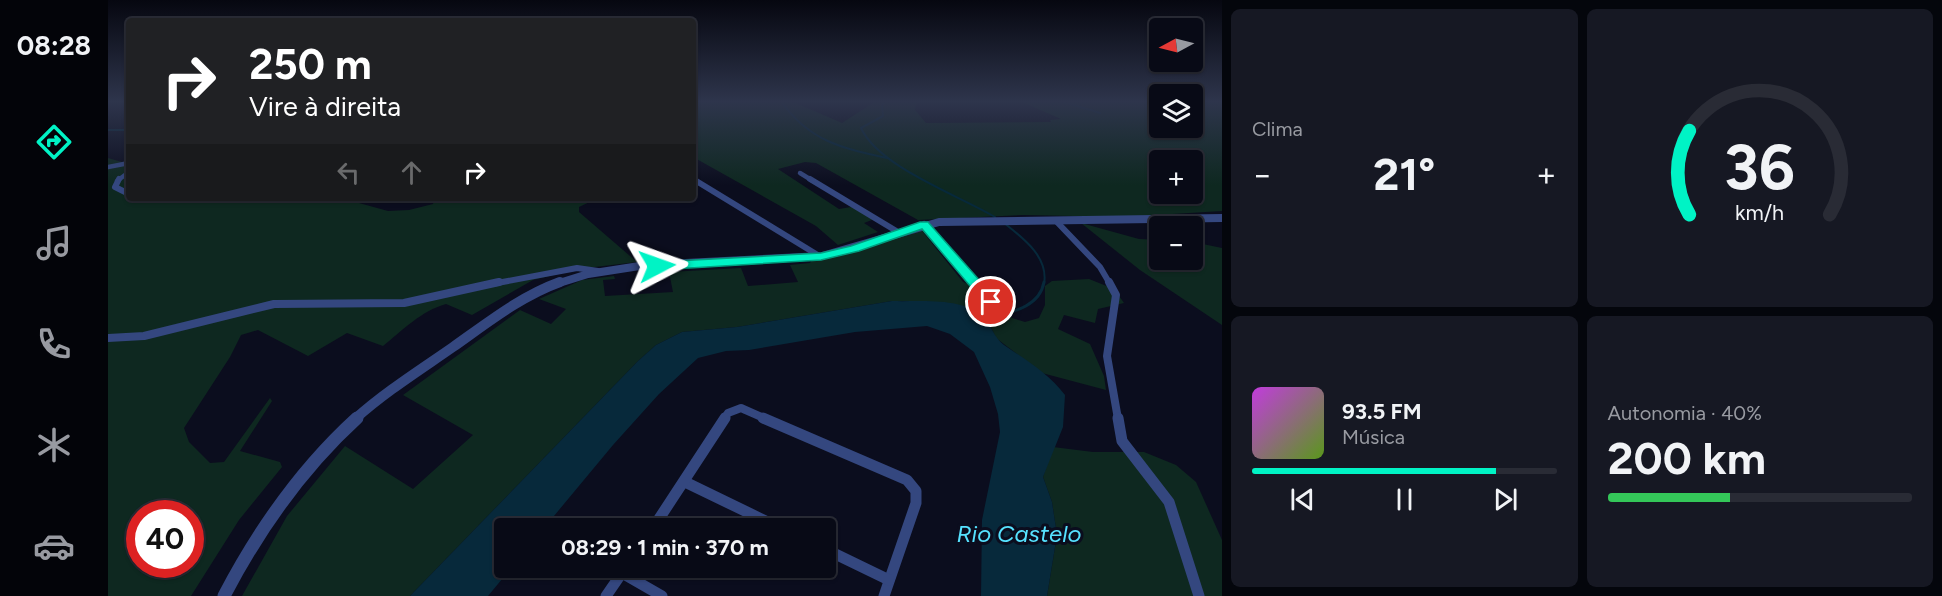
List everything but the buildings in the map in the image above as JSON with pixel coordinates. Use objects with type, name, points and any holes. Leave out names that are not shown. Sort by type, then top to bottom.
[{"type":"street","points":[[108,167],[126,164]]},
{"type":"street","points":[[800,173],[898,232]]},
{"type":"street","points":[[126,174],[116,181],[115,187],[126,192]]},
{"type":"street","points":[[696,180],[821,256]]},
{"type":"street","points":[[224,596],[252,546],[289,491],[337,436],[364,412],[523,298],[563,280],[600,271],[821,256],[855,249],[924,224],[967,220],[1222,218]]},
{"type":"street","points":[[1056,220],[1100,267],[1116,295],[1107,356],[1122,441],[1169,502],[1199,596]]},
{"type":"street","points":[[924,224],[991,302]]},
{"type":"street","points":[[108,338],[144,336],[274,304],[404,303],[546,272],[578,268],[600,271]]},
{"type":"street","points":[[660,518],[731,410],[741,408],[907,480],[916,491],[916,503],[884,596]]},
{"type":"street","points":[[685,482],[759,518]]},
{"type":"street","points":[[836,554],[889,580]]},
{"type":"street","points":[[606,596],[618,578]]},
{"type":"street","points":[[636,578],[662,596]]},
{"type":"green space","points":[[696,129],[1149,129],[1149,138],[1203,138],[1203,129],[1222,129],[1222,211],[1124,217],[1023,215],[918,220],[816,163],[805,162],[778,169],[839,209],[857,206],[877,218],[864,223],[878,232],[838,245],[816,226],[696,159]]},
{"type":"green space","points":[[108,158],[126,161],[126,201],[325,201],[359,203],[388,211],[409,210],[433,204],[434,201],[592,201],[579,207],[579,212],[637,262],[578,269],[533,280],[472,315],[446,304],[420,316],[383,346],[347,333],[308,356],[258,330],[241,335],[230,357],[184,428],[189,442],[210,463],[224,462],[270,398],[272,401],[240,451],[280,462],[282,467],[239,520],[204,575],[204,500],[126,500],[126,578],[202,578],[191,596],[108,596]]},
{"type":"green space","points":[[1081,223],[1139,239],[1149,240],[1149,270],[1203,270],[1203,244],[1222,248],[1222,325],[1140,270]]},
{"type":"green space","points":[[919,227],[963,282],[989,292],[1012,318],[1025,322],[1039,318],[1045,305],[1045,286],[1052,281],[1089,279],[1114,289],[1124,303],[1098,309],[1095,323],[1064,315],[1058,329],[1090,344],[1104,376],[1106,390],[1042,373],[996,338],[989,323],[955,305],[923,301],[892,301],[737,327],[682,332],[656,345],[638,361],[410,596],[242,596],[287,516],[345,446],[413,489],[473,435],[403,395],[520,310],[551,324],[566,309],[539,299],[582,280],[614,276],[615,279],[603,280],[605,296],[673,292],[669,272],[741,268],[748,286],[798,282],[790,265],[810,263],[814,257]]},
{"type":"green space","points":[[1053,447],[1093,452],[1144,452],[1176,465],[1196,482],[1222,540],[1222,596],[1047,596],[1057,535],[1052,502],[1043,477]]},
{"type":"water","name":"Rio Castelo","points":[[892,301],[952,303],[974,310],[983,316],[1000,342],[1044,374],[1065,395],[1063,427],[1043,477],[1052,502],[1057,535],[1047,596],[981,596],[982,520],[1000,432],[998,414],[990,387],[974,352],[950,334],[927,326],[855,332],[749,350],[726,351],[698,358],[659,394],[552,518],[494,518],[494,578],[503,578],[488,596],[410,596],[656,345],[682,332],[737,327]]},
{"type":"waterway","points":[[808,129],[827,141],[887,158]]},
{"type":"waterway","points":[[862,129],[870,142],[902,167],[995,217]]},
{"type":"waterway","points":[[108,130],[126,130]]},
{"type":"waterway","points":[[1004,223],[1039,257],[1043,265],[1044,282]]},
{"type":"waterway","points":[[981,320],[1009,313],[1028,305],[1041,292],[1044,282]]},
{"type":"route","points":[[657,266],[831,255],[855,249],[924,224],[991,302]]}]
